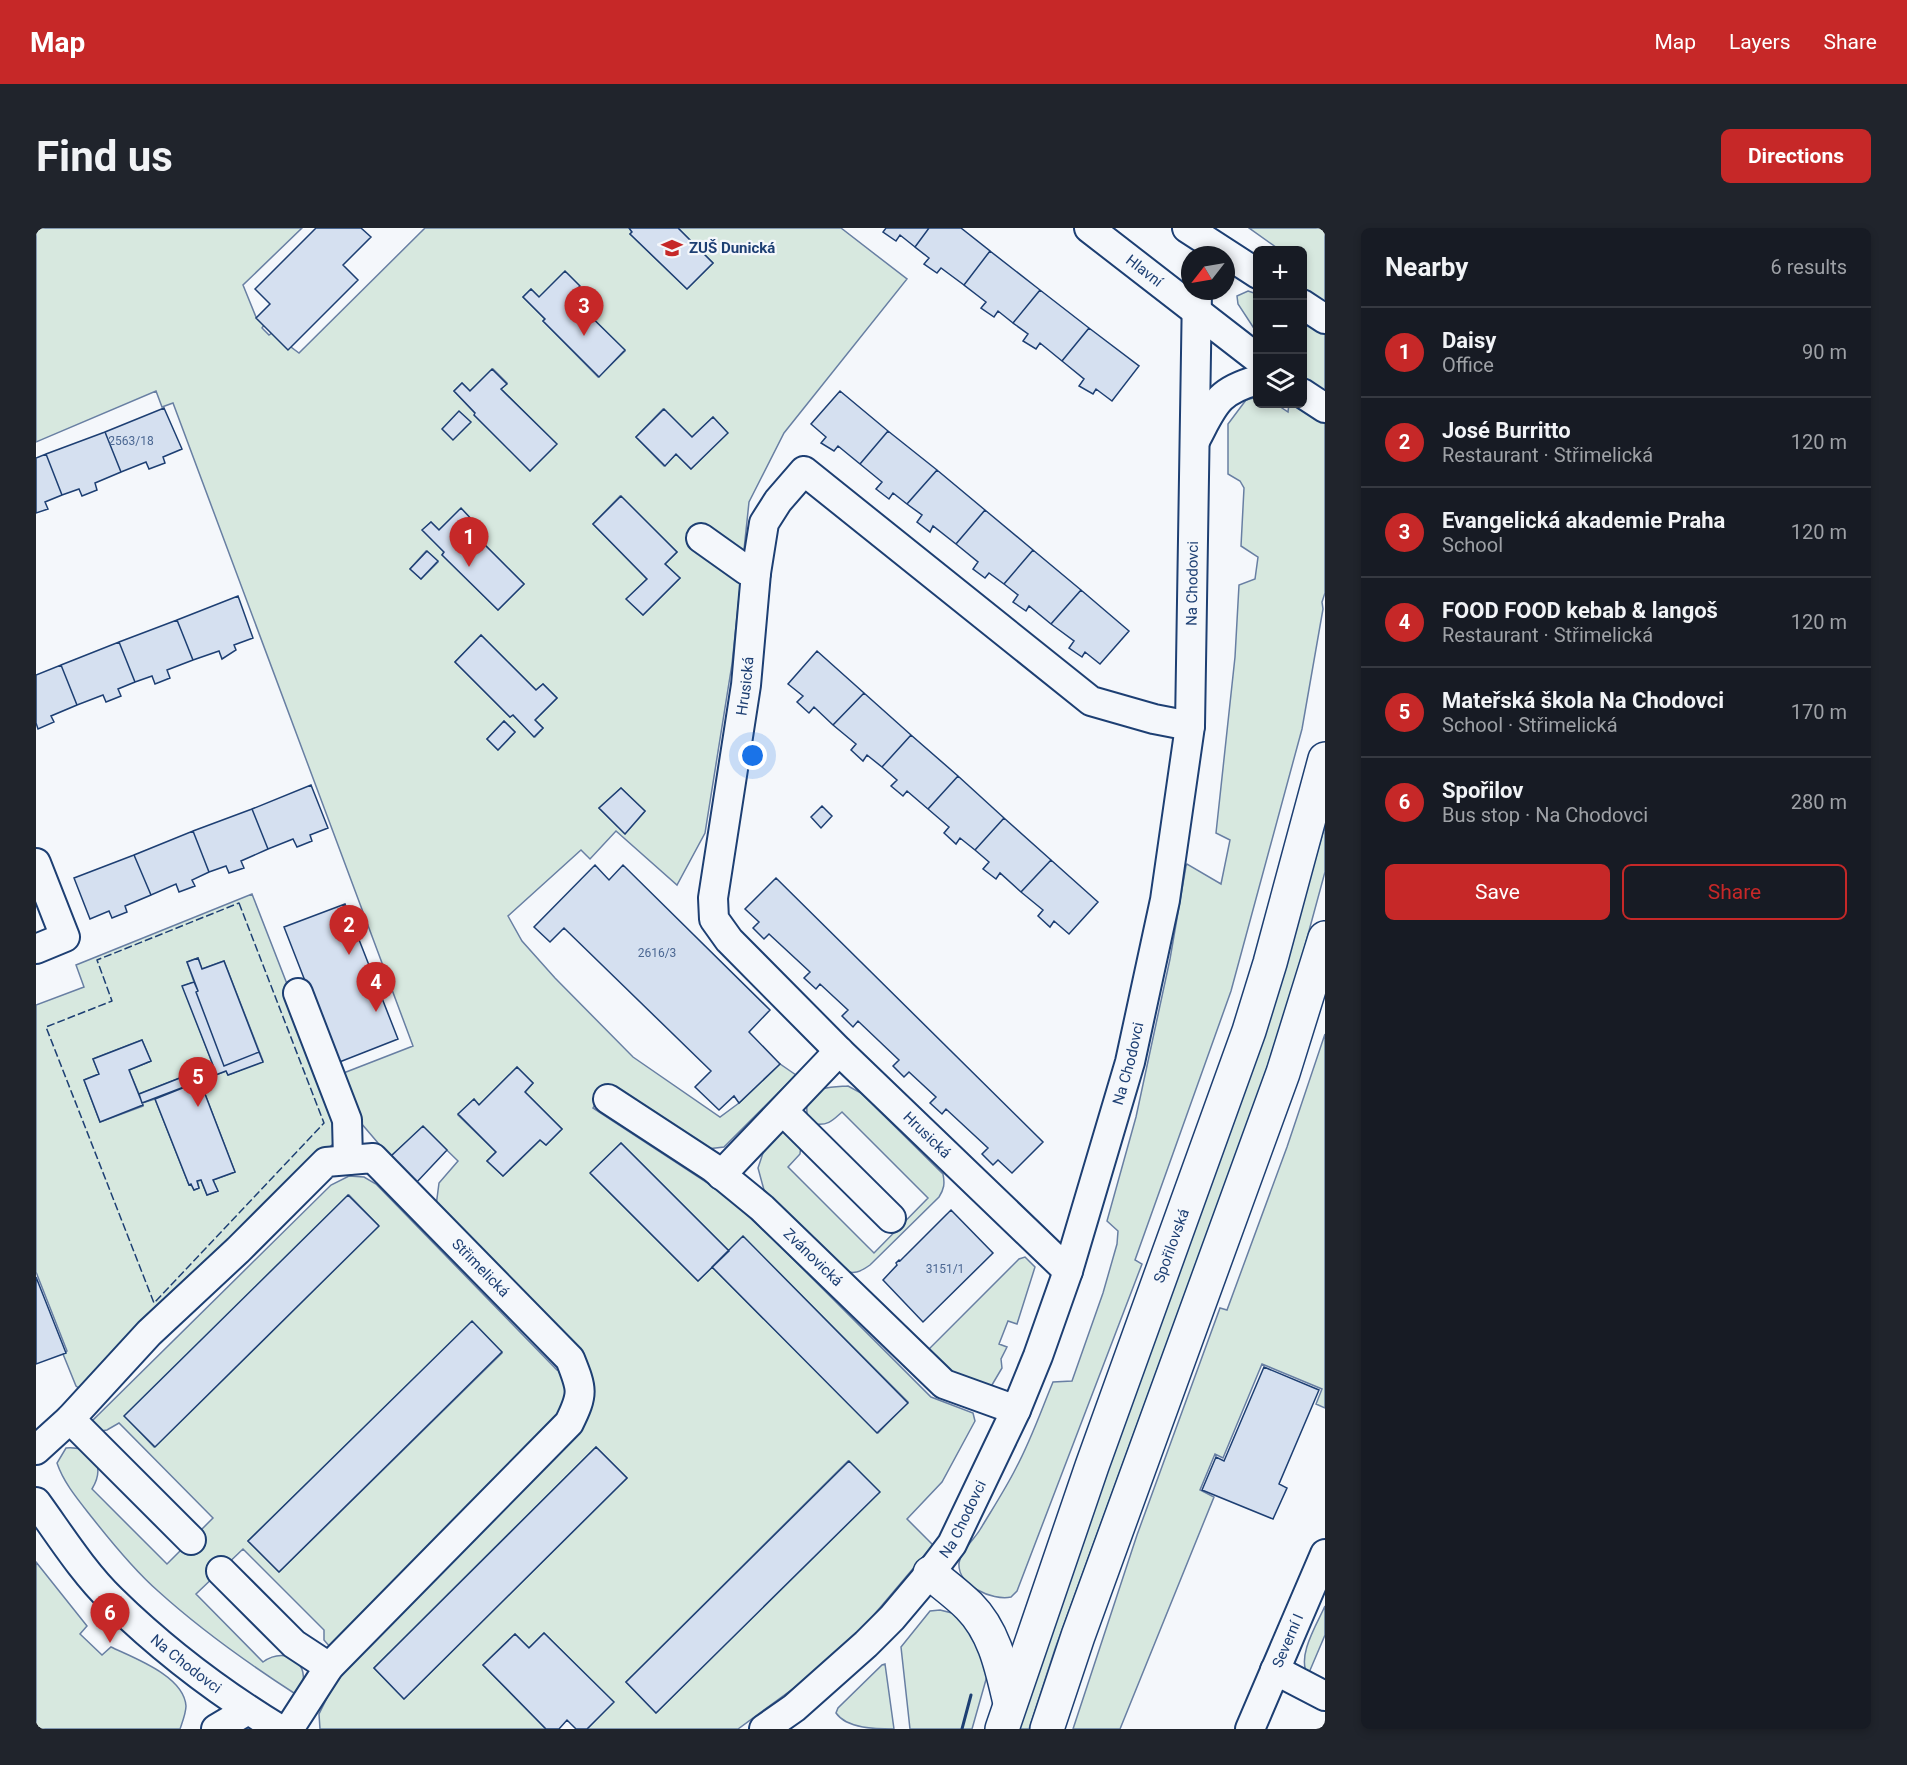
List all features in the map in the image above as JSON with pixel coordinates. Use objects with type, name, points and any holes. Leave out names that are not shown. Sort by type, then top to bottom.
[{"type":"highway","name":"Spořilovská","points":[[1006,1716],[1092,1466],[1249,1031],[1270,963],[1325,759]]},
{"type":"highway","points":[[1047,1729],[1082,1625],[1283,1073],[1325,938]]},
{"type":"highway","points":[[930,1573],[969,1606],[980,1619],[1000,1661],[1006,1716]]},
{"type":"street","name":"Hlavní","points":[[1089,228],[1197,301],[1253,355]]},
{"type":"street","points":[[1196,237],[1253,272]]},
{"type":"street","name":"Na Chodovci","points":[[765,1729],[794,1708],[866,1644],[892,1618],[951,1544],[1016,1410],[1068,1271],[1130,1062],[1166,900],[1190,726],[1197,301]]},
{"type":"street","points":[[1307,307],[1325,319]]},
{"type":"street","points":[[1194,443],[1216,401],[1242,384],[1253,381]]},
{"type":"street","points":[[1307,396],[1325,408]]},
{"type":"street","name":"Hrusická","points":[[1068,1271],[840,1051],[729,940],[714,919],[713,898],[746,685],[756,573],[765,523],[778,501],[804,471],[1091,700],[1154,719],[1190,726]]},
{"type":"street","points":[[701,538],[746,570],[756,573]]},
{"type":"street","points":[[36,863],[65,937],[36,949]]},
{"type":"street","points":[[298,993],[347,1120],[348,1160]]},
{"type":"street","points":[[722,1175],[840,1051]]},
{"type":"street","name":"Zvánovická","points":[[608,1099],[722,1175],[762,1208],[944,1384],[1016,1410]]},
{"type":"street","points":[[783,1111],[891,1218]]},
{"type":"street","name":"Střimelická","points":[[36,1450],[70,1419],[149,1333],[238,1250],[326,1162],[373,1158],[570,1359],[580,1382],[578,1404],[569,1423],[329,1666],[289,1729]]},
{"type":"street","points":[[70,1419],[191,1540]]},
{"type":"street","name":"Na Chodovci","points":[[36,1502],[78,1560],[111,1599],[171,1652],[248,1710],[279,1729]]},
{"type":"street","name":"Severní I","points":[[1250,1729],[1325,1554]]},
{"type":"street","points":[[220,1571],[294,1644],[329,1666]]},
{"type":"street","points":[[1275,1670],[1325,1696]]},
{"type":"street","points":[[216,1729],[248,1710]]},
{"type":"shaded area","points":[[36,228],[302,228],[243,285],[256,317],[264,325],[262,328],[269,335],[272,333],[299,353],[425,228],[629,228],[632,232],[630,234],[687,289],[713,263],[678,228],[841,228],[907,279],[784,433],[749,502],[732,664],[705,833],[677,885],[616,831],[590,859],[581,850],[508,916],[522,941],[633,1057],[720,1117],[739,1103],[780,1064],[796,1075],[724,1147],[707,1149],[608,1085],[593,1108],[726,1195],[931,1397],[973,1413],[975,1421],[942,1482],[907,1519],[933,1545],[862,1629],[820,1669],[738,1729],[587,1729],[613,1702],[544,1633],[529,1648],[515,1634],[483,1665],[546,1729],[320,1729],[319,1714],[336,1680],[586,1417],[594,1394],[591,1376],[436,1206],[439,1183],[458,1161],[423,1127],[390,1157],[361,1123],[341,1074],[413,1046],[173,403],[162,407],[156,391],[36,442]],"holes":[[[531,289],[539,297],[570,296],[625,351],[598,377],[543,321],[545,319],[523,297]],[[493,369],[507,383],[501,389],[556,444],[530,471],[454,391],[462,383],[470,391]],[[663,409],[692,437],[713,417],[727,433],[691,469],[676,454],[664,466],[636,437]],[[620,496],[677,552],[665,564],[680,578],[643,615],[627,599],[647,579],[593,524]],[[461,509],[475,523],[469,529],[524,584],[498,610],[442,555],[444,552],[423,530],[431,522],[439,530]],[[426,551],[438,562],[421,579],[410,569]],[[481,635],[536,690],[543,684],[557,698],[535,720],[543,728],[535,737],[513,715],[510,717],[455,662]],[[504,721],[515,732],[498,750],[487,739]],[[621,788],[645,811],[625,834],[599,808]],[[517,1067],[533,1083],[525,1092],[562,1129],[546,1145],[540,1140],[503,1176],[487,1161],[496,1152],[458,1115],[474,1099],[479,1105]],[[621,1143],[729,1251],[743,1237],[908,1402],[878,1433],[712,1267],[698,1281],[591,1174]],[[596,1447],[627,1478],[404,1699],[374,1668]],[[848,1461],[879,1492],[656,1713],[626,1682]]]},
{"type":"shaded area","points":[[1249,228],[1325,228],[1325,593],[1302,729],[1231,991],[1135,1260],[1142,1264],[1017,1591],[1011,1597],[1003,1598],[986,1594],[970,1584],[960,1571],[960,1558],[1012,1475],[1053,1382],[1072,1381],[1103,1293],[1117,1244],[1118,1231],[1107,1221],[1136,1117],[1170,959],[1186,866],[1187,864],[1221,884],[1230,840],[1216,833],[1235,657],[1239,585],[1255,579],[1258,557],[1241,546],[1244,488],[1240,481],[1228,474],[1228,424],[1246,400],[1253,398],[1253,408],[1282,408],[1288,412],[1288,408],[1307,408],[1307,246],[1274,246]]},
{"type":"shaded area","points":[[1248,291],[1253,293],[1253,327],[1238,304],[1237,296]]},
{"type":"shaded area","points":[[1325,825],[1325,872],[1297,975],[1261,1086],[1055,1649],[1029,1729],[1016,1729],[1043,1645],[1267,1028]]},
{"type":"shaded area","points":[[252,894],[338,1115],[335,1142],[80,1389],[76,1386],[63,1354],[67,1351],[36,1272],[36,1005],[84,987],[76,965]],"holes":[[[198,958],[202,969],[224,961],[263,1061],[228,1075],[226,1071],[200,1081],[235,1172],[213,1180],[218,1191],[207,1195],[201,1180],[197,1181],[199,1188],[194,1190],[191,1184],[189,1185],[155,1099],[142,1103],[143,1106],[100,1122],[84,1080],[99,1074],[93,1059],[142,1040],[151,1061],[129,1070],[139,1094],[213,1065],[183,986],[194,982],[187,962]]]},
{"type":"shaded area","points":[[1325,1034],[1325,1408],[1316,1404],[1322,1389],[1262,1364],[1223,1458],[1215,1454],[1200,1490],[1214,1497],[1120,1729],[1073,1729],[1137,1535],[1220,1308],[1227,1310],[1287,1147]]},
{"type":"shaded area","points":[[848,1086],[861,1093],[943,1174],[944,1181],[939,1197],[870,1265],[853,1272],[842,1270],[764,1190],[758,1168],[766,1144],[778,1132],[787,1131],[801,1144],[800,1154],[788,1167],[874,1253],[928,1198],[842,1112],[830,1122],[823,1124],[815,1124],[807,1115],[807,1102],[815,1092],[826,1088]]},
{"type":"shaded area","points":[[349,1176],[364,1177],[376,1184],[557,1370],[563,1370],[570,1392],[566,1406],[330,1647],[324,1640],[324,1630],[243,1549],[196,1594],[263,1662],[282,1655],[297,1662],[303,1676],[297,1695],[208,1633],[149,1583],[78,1500],[57,1463],[66,1448],[83,1450],[90,1454],[97,1465],[98,1473],[92,1489],[167,1564],[213,1518],[119,1423],[101,1431],[91,1422],[331,1185]],"holes":[[[349,1195],[378,1225],[154,1447],[125,1416]],[[472,1322],[502,1353],[279,1572],[248,1541]]]},
{"type":"shaded area","points":[[1025,1257],[1035,1267],[1017,1324],[1008,1321],[999,1344],[1007,1347],[1001,1359],[1002,1368],[989,1390],[955,1378],[928,1355],[929,1349],[1019,1259]]},
{"type":"shaded area","points":[[36,1562],[87,1626],[80,1634],[102,1655],[111,1647],[156,1669],[177,1686],[186,1706],[180,1729],[36,1729]]},
{"type":"shaded area","points":[[1325,1606],[1325,1635],[1308,1675],[1304,1659],[1306,1650]]},
{"type":"shaded area","points":[[940,1610],[952,1613],[973,1632],[989,1669],[972,1729],[910,1729],[901,1647],[930,1611]]},
{"type":"shaded area","points":[[885,1664],[894,1729],[863,1727],[841,1718],[836,1713],[838,1708]]},
{"type":"building","points":[[316,228],[361,228],[371,237],[343,265],[358,280],[288,350],[256,318],[270,304],[255,289]]},
{"type":"building","name":"ZUŠ Dunická","points":[[629,228],[678,228],[713,263],[687,289],[630,234],[632,232]]},
{"type":"building","points":[[886,228],[929,228],[915,247],[900,235],[896,241],[883,232]]},
{"type":"building","points":[[929,228],[961,228],[990,251],[964,285],[941,268],[937,273],[924,264],[929,258],[915,247]]},
{"type":"building","points":[[990,251],[1040,290],[1013,323],[998,311],[994,317],[981,308],[986,302],[964,285]]},
{"type":"building","points":[[565,271],[580,286],[570,296],[625,350],[599,377],[543,321],[545,319],[523,297],[531,289],[539,297]]},
{"type":"building","points":[[1040,290],[1089,328],[1062,361],[1040,343],[1036,349],[1023,341],[1028,334],[1013,323]]},
{"type":"building","points":[[1089,328],[1139,366],[1112,401],[1096,389],[1093,394],[1079,386],[1084,379],[1062,361]]},
{"type":"building","points":[[492,369],[507,384],[501,389],[557,444],[530,471],[474,415],[475,413],[454,391],[462,383],[470,391]]},
{"type":"building","points":[[840,391],[888,431],[860,464],[838,446],[834,451],[821,443],[826,437],[811,424]]},
{"type":"building","points":[[164,408],[182,449],[163,457],[165,463],[149,469],[146,462],[121,472],[105,432]]},
{"type":"building","points":[[664,409],[692,437],[713,417],[728,433],[691,469],[676,454],[665,466],[636,437]]},
{"type":"building","points":[[459,411],[471,422],[453,440],[442,429]]},
{"type":"building","points":[[888,431],[937,470],[907,504],[893,493],[889,499],[876,489],[882,482],[860,464]]},
{"type":"building","points":[[105,432],[121,472],[95,483],[97,490],[82,496],[79,489],[62,495],[46,454]]},
{"type":"building","points":[[46,454],[62,495],[45,502],[48,509],[36,513],[36,458]]},
{"type":"building","points":[[937,470],[985,510],[956,544],[933,526],[930,532],[917,522],[922,515],[907,504]]},
{"type":"building","points":[[621,496],[677,552],[665,564],[680,578],[643,615],[626,599],[647,579],[593,524]]},
{"type":"building","points":[[461,508],[475,523],[469,529],[524,584],[498,610],[442,555],[444,552],[422,530],[431,522],[439,530]]},
{"type":"building","points":[[985,510],[1033,550],[1004,584],[989,573],[985,578],[973,569],[978,562],[956,544]]},
{"type":"building","points":[[1033,550],[1081,590],[1051,624],[1029,606],[1026,611],[1013,602],[1018,595],[1004,584]]},
{"type":"building","points":[[427,551],[438,561],[421,579],[410,569]]},
{"type":"building","points":[[1081,590],[1129,631],[1100,664],[1085,652],[1082,657],[1069,648],[1074,641],[1051,624]]},
{"type":"building","points":[[238,596],[253,638],[234,645],[236,650],[222,659],[219,651],[193,660],[177,620]]},
{"type":"building","points":[[177,620],[193,660],[167,670],[170,678],[155,684],[152,676],[135,682],[119,642]]},
{"type":"building","points":[[481,635],[536,690],[543,684],[557,698],[535,720],[543,728],[534,737],[513,715],[510,717],[455,662]]},
{"type":"building","points":[[119,642],[135,682],[118,689],[121,696],[106,702],[103,695],[77,705],[61,665]]},
{"type":"building","points":[[817,651],[864,693],[833,725],[814,707],[809,713],[797,702],[803,696],[788,684]]},
{"type":"building","points":[[61,665],[77,705],[51,716],[54,722],[38,729],[36,675]]},
{"type":"building","points":[[864,693],[911,735],[882,767],[867,755],[863,761],[851,750],[856,744],[833,725]]},
{"type":"building","points":[[504,721],[515,732],[498,750],[487,739]]},
{"type":"building","points":[[911,735],[958,776],[928,809],[907,791],[903,796],[891,786],[897,780],[882,767]]},
{"type":"building","points":[[958,776],[1004,818],[975,850],[960,838],[956,844],[944,833],[949,827],[928,809]]},
{"type":"building","points":[[311,785],[328,828],[310,835],[312,841],[297,847],[293,839],[268,849],[252,809]]},
{"type":"building","points":[[621,788],[645,811],[625,834],[599,808]]},
{"type":"building","points":[[822,806],[832,816],[821,828],[811,817]]},
{"type":"building","points":[[252,809],[268,849],[241,861],[244,868],[229,873],[226,866],[209,872],[193,831]]},
{"type":"building","points":[[1004,818],[1051,860],[1021,892],[1000,873],[996,879],[983,869],[989,862],[975,850]]},
{"type":"building","points":[[193,831],[209,872],[192,880],[195,886],[179,892],[176,884],[151,895],[134,855]]},
{"type":"building","points":[[134,855],[151,895],[125,906],[127,912],[112,918],[109,911],[90,919],[74,878]]},
{"type":"building","points":[[1051,860],[1098,902],[1069,934],[1054,921],[1050,927],[1038,916],[1043,910],[1021,892]]},
{"type":"building","points":[[595,865],[609,880],[623,865],[770,1010],[749,1032],[780,1064],[739,1103],[734,1096],[719,1110],[695,1087],[711,1071],[564,928],[550,942],[534,927]]},
{"type":"building","points":[[776,878],[1043,1142],[1012,1173],[998,1160],[993,1165],[982,1154],[988,1148],[946,1109],[942,1114],[930,1103],[936,1097],[909,1072],[904,1077],[893,1066],[899,1060],[858,1021],[853,1027],[842,1016],[848,1010],[820,984],[816,989],[804,978],[810,972],[769,934],[764,939],[753,928],[759,922],[745,909]]},
{"type":"building","points":[[345,904],[398,1039],[337,1063],[284,927]]},
{"type":"building","points":[[198,958],[202,969],[224,961],[259,1052],[224,1066],[187,962]]},
{"type":"building","points":[[194,982],[224,1066],[259,1052],[263,1062],[228,1075],[226,1071],[142,1103],[139,1094],[213,1065],[182,986]]},
{"type":"building","points":[[142,1040],[151,1061],[129,1070],[143,1105],[100,1122],[84,1080],[99,1074],[93,1059]]},
{"type":"building","points":[[517,1067],[533,1083],[525,1092],[562,1129],[546,1145],[540,1140],[503,1176],[487,1161],[496,1152],[458,1114],[474,1099],[479,1105]]},
{"type":"building","points":[[200,1081],[235,1172],[213,1180],[218,1191],[207,1195],[201,1180],[197,1181],[199,1188],[194,1190],[191,1184],[189,1185],[155,1099]]},
{"type":"building","points":[[423,1126],[447,1150],[416,1183],[390,1157]]},
{"type":"building","points":[[621,1143],[729,1251],[698,1281],[590,1173]]},
{"type":"building","points":[[348,1195],[379,1226],[155,1447],[124,1416]]},
{"type":"building","points":[[951,1210],[993,1253],[923,1322],[883,1280],[897,1265],[896,1263]]},
{"type":"building","points":[[743,1236],[908,1403],[877,1433],[712,1267]]},
{"type":"building","points":[[36,1277],[66,1353],[36,1364]]},
{"type":"building","points":[[472,1321],[502,1352],[279,1572],[248,1541]]},
{"type":"building","points":[[1264,1367],[1319,1390],[1279,1484],[1287,1488],[1273,1519],[1202,1490],[1216,1457],[1224,1461]]},
{"type":"building","points":[[596,1447],[627,1478],[404,1699],[374,1668]]},
{"type":"building","points":[[849,1461],[880,1492],[656,1713],[626,1682]]},
{"type":"building","points":[[544,1633],[614,1702],[587,1729],[576,1729],[567,1720],[559,1729],[546,1729],[483,1665],[515,1634],[529,1648]]},
{"type":"fence","points":[[239,903],[324,1123],[154,1303],[46,1027],[112,1001],[97,960],[239,903]]},
{"type":"wall","points":[[962,1729],[971,1695]]},
{"type":"place","name":"ZUŠ Dunická","points":[[672,248]]},
{"type":"place","name":"Evangelická akademie Praha","points":[[584,336]]},
{"type":"place","name":"Daisy","points":[[469,567]]},
{"type":"place","name":"José Burritto","points":[[349,955]]},
{"type":"place","name":"FOOD FOOD kebab & langoš","points":[[376,1012]]},
{"type":"place","name":"Mateřská škola Na Chodovci","points":[[198,1107]]},
{"type":"place","name":"Spořilov","points":[[110,1643]]}]
